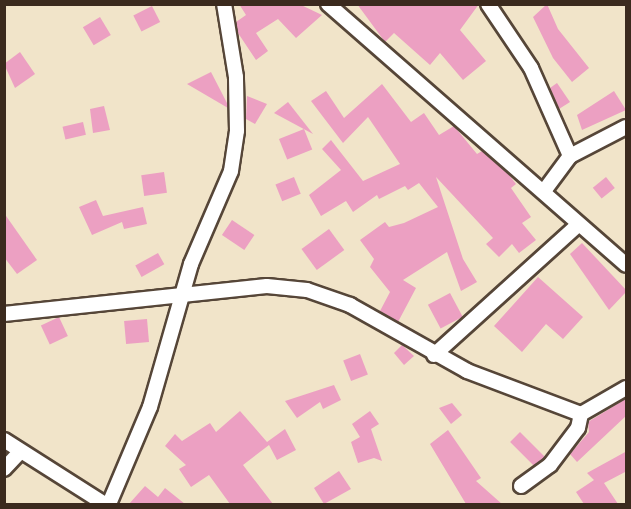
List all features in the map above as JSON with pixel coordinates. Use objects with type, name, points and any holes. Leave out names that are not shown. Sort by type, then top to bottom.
[{"type":"street","points":[[4,440],[19,453],[107,504],[150,406],[182,293],[231,171],[237,131],[224,4]]},
{"type":"street","points":[[328,4],[627,265]]},
{"type":"street","points":[[488,4],[531,68],[570,156]]},
{"type":"street","points":[[544,191],[570,156],[627,127]]},
{"type":"street","points":[[434,355],[579,224]]},
{"type":"street","points":[[4,314],[182,293],[267,286],[307,290],[350,304],[434,355],[580,414]]},
{"type":"street","points":[[580,414],[627,388]]},
{"type":"street","points":[[521,486],[550,465],[578,428],[580,414]]},
{"type":"street","points":[[4,469],[19,453]]},
{"type":"building","points":[[239,4],[299,4],[322,15],[296,38],[278,19],[256,33],[268,51],[256,60],[238,33],[236,22],[246,15]]},
{"type":"building","points":[[357,4],[479,4],[460,30],[486,61],[463,80],[440,53],[430,65],[394,33],[385,42]]},
{"type":"building","points":[[547,4],[558,29],[589,68],[572,82],[553,58],[533,17]]},
{"type":"building","points":[[152,6],[160,22],[141,32],[133,16]]},
{"type":"building","points":[[100,17],[111,35],[94,45],[83,27]]},
{"type":"building","points":[[20,52],[35,74],[15,88],[4,64]]},
{"type":"building","points":[[211,72],[228,105],[228,108],[187,84]]},
{"type":"building","points":[[557,83],[570,102],[559,109],[550,88]]},
{"type":"building","points":[[382,84],[411,122],[424,113],[439,135],[454,126],[477,154],[482,151],[509,175],[516,184],[511,188],[531,217],[522,223],[536,240],[519,253],[512,244],[499,257],[486,244],[493,238],[436,177],[463,259],[477,282],[461,291],[447,252],[403,280],[416,288],[398,322],[380,311],[390,292],[370,267],[374,259],[360,240],[385,222],[389,227],[404,223],[438,207],[419,183],[408,190],[405,186],[379,199],[377,195],[353,212],[346,201],[321,216],[309,195],[341,170],[322,149],[331,140],[363,181],[400,164],[368,117],[343,143],[311,101],[326,91],[344,118]]},
{"type":"building","points":[[614,91],[626,110],[582,130],[577,115]]},
{"type":"building","points":[[247,96],[267,104],[255,124],[246,119]]},
{"type":"building","points":[[288,102],[313,134],[274,113]]},
{"type":"building","points":[[104,106],[110,130],[93,133],[90,109]]},
{"type":"building","points":[[83,122],[86,135],[65,139],[63,127]]},
{"type":"building","points":[[304,129],[312,149],[287,160],[279,139]]},
{"type":"building","points":[[164,172],[167,193],[144,196],[141,175]]},
{"type":"building","points":[[294,177],[301,194],[282,201],[275,184]]},
{"type":"building","points":[[606,177],[615,188],[602,199],[593,188]]},
{"type":"building","points":[[96,200],[103,216],[143,207],[147,224],[124,229],[122,222],[92,235],[79,207]]},
{"type":"building","points":[[4,213],[37,260],[17,274],[4,257]]},
{"type":"building","points":[[232,220],[254,235],[244,250],[222,235]]},
{"type":"building","points":[[329,229],[344,250],[317,270],[301,249]]},
{"type":"building","points":[[582,243],[627,291],[609,310],[570,254]]},
{"type":"building","points":[[158,253],[164,264],[142,277],[135,266]]},
{"type":"building","points":[[538,277],[583,317],[563,339],[546,324],[522,352],[494,326]]},
{"type":"building","points":[[450,293],[463,317],[441,329],[428,305]]},
{"type":"building","points":[[59,317],[68,336],[50,344],[41,325]]},
{"type":"building","points":[[147,319],[149,342],[126,344],[124,321]]},
{"type":"building","points":[[402,345],[414,356],[404,365],[394,353]]},
{"type":"building","points":[[360,354],[368,375],[351,381],[343,360]]},
{"type":"building","points":[[334,385],[341,400],[323,409],[320,402],[297,418],[285,401]]},
{"type":"building","points":[[627,398],[627,415],[577,462],[570,454],[589,432],[588,422]]},
{"type":"building","points":[[452,403],[462,415],[451,424],[439,408]]},
{"type":"building","points":[[240,411],[267,442],[285,429],[296,450],[277,460],[269,445],[243,465],[273,504],[230,504],[209,475],[191,487],[179,469],[186,465],[165,446],[175,434],[182,441],[210,423],[216,432]]},
{"type":"building","points":[[370,411],[379,424],[371,429],[382,461],[374,458],[358,463],[351,442],[360,437],[352,424]]},
{"type":"building","points":[[448,430],[481,478],[476,481],[502,504],[466,504],[430,444]]},
{"type":"building","points":[[520,432],[545,457],[535,467],[510,442]]},
{"type":"building","points":[[627,451],[627,471],[604,483],[618,504],[584,504],[576,492],[594,480],[587,473]]},
{"type":"building","points":[[339,471],[351,489],[324,504],[314,488]]},
{"type":"building","points":[[145,486],[158,497],[165,488],[185,504],[129,504]]}]
